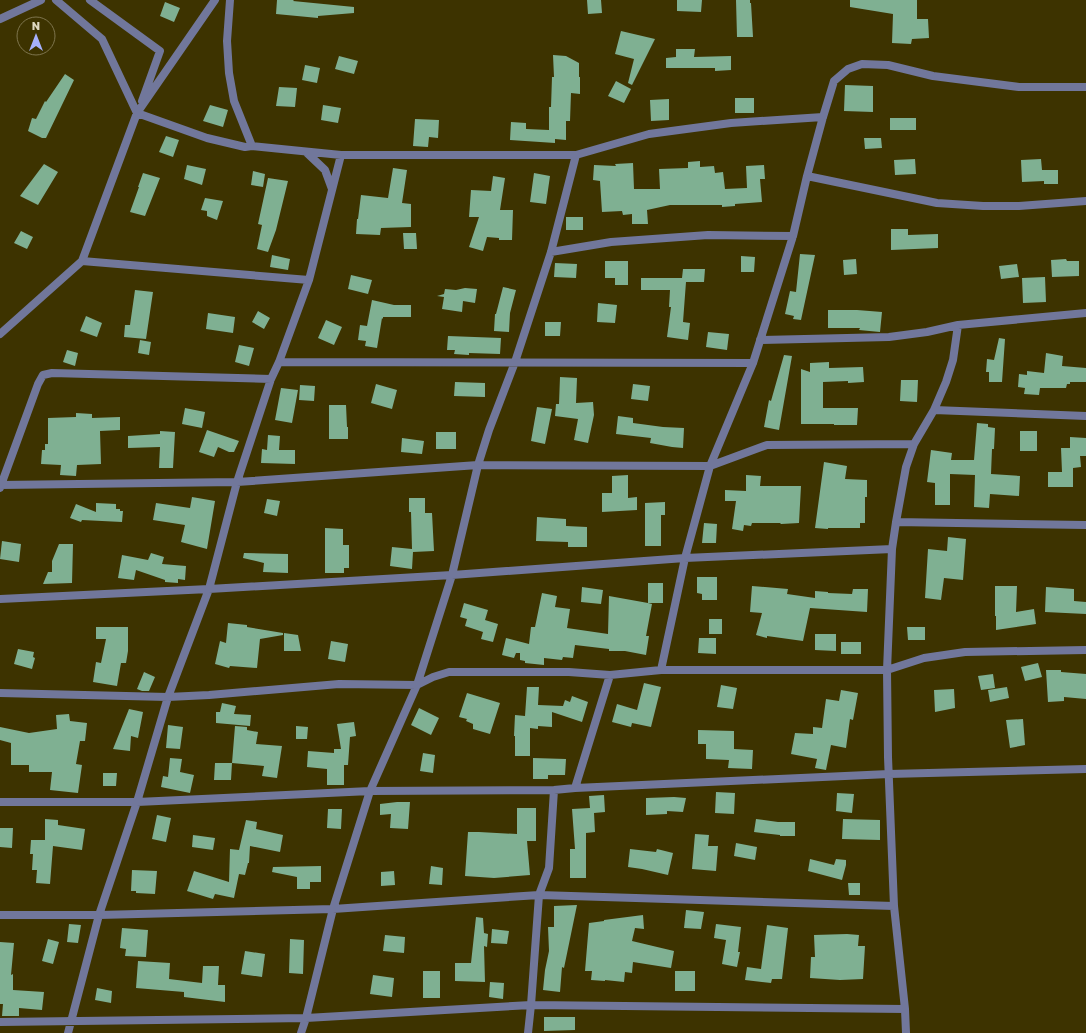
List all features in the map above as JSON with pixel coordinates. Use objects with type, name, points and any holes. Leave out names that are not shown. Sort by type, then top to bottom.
[{"type":"street","points":[[0,19],[41,0]]},
{"type":"street","points":[[56,0],[102,39],[137,113],[207,138],[245,147],[252,146],[341,155],[576,155],[650,134],[730,123],[823,117]]},
{"type":"street","points":[[0,334],[82,261],[160,51],[90,0]]},
{"type":"street","points":[[137,113],[215,0]]},
{"type":"street","points":[[230,0],[227,41],[229,73],[234,101],[252,146]]},
{"type":"street","points":[[661,670],[685,558],[710,466],[753,363],[794,236],[807,176],[834,81],[848,69],[862,64],[888,65],[933,76],[1019,87],[1086,87]]},
{"type":"street","points":[[306,152],[325,170],[332,188]]},
{"type":"street","points":[[68,1033],[99,915],[137,802],[168,697],[209,589],[237,482],[271,379],[279,362],[309,280],[341,155]]},
{"type":"street","points":[[301,1033],[333,909],[370,791],[416,685],[452,575],[478,465],[489,430],[515,362],[551,252],[576,155]]},
{"type":"street","points":[[807,176],[938,203],[983,206],[1019,206],[1086,201]]},
{"type":"street","points":[[551,252],[611,242],[708,235],[794,236]]},
{"type":"street","points":[[82,261],[309,280]]},
{"type":"street","points":[[760,340],[889,337],[927,332],[958,325],[1086,313]]},
{"type":"street","points":[[906,1033],[905,1009],[894,906],[888,757],[887,670],[892,549],[906,467],[914,444],[934,410],[946,382],[952,360],[958,325]]},
{"type":"street","points":[[279,362],[753,363]]},
{"type":"street","points":[[271,379],[52,373],[43,375],[38,384],[0,486],[237,482],[478,465],[710,466],[767,445],[914,444]]},
{"type":"street","points":[[934,410],[1086,416]]},
{"type":"street","points":[[896,522],[1086,525]]},
{"type":"street","points":[[0,599],[452,575],[685,558],[892,549]]},
{"type":"street","points":[[0,693],[168,697],[339,684],[416,685],[433,676],[449,672],[569,672],[610,675],[661,670],[887,670],[924,658],[965,652],[1086,650]]},
{"type":"street","points":[[575,788],[610,675]]},
{"type":"street","points":[[0,802],[137,802],[370,791],[554,790],[889,774],[1086,769]]},
{"type":"street","points":[[528,1033],[539,895],[549,868],[554,790]]},
{"type":"street","points":[[0,915],[99,915],[333,909],[539,895],[894,906]]},
{"type":"street","points":[[0,1022],[306,1018],[531,1006],[905,1009]]},
{"type":"building","points":[[277,0],[294,0],[293,1],[354,7],[354,13],[318,16],[318,18],[276,14]]},
{"type":"building","points":[[587,0],[601,0],[602,13],[588,14]]},
{"type":"building","points":[[677,0],[702,0],[701,12],[677,11]]},
{"type":"building","points":[[736,0],[750,0],[753,37],[737,37]]},
{"type":"building","points":[[850,0],[917,0],[917,19],[928,19],[929,38],[912,39],[911,44],[892,43],[893,14],[850,7]]},
{"type":"building","points":[[165,2],[180,8],[174,22],[160,16]]},
{"type":"building","points":[[621,31],[655,39],[632,85],[628,83],[634,59],[615,54]]},
{"type":"building","points":[[676,49],[695,49],[694,57],[731,56],[731,70],[715,71],[715,68],[666,68],[666,58],[676,57]]},
{"type":"building","points":[[553,55],[566,56],[579,63],[580,94],[571,93],[570,121],[566,121],[566,140],[555,139],[555,143],[510,140],[511,122],[526,123],[526,129],[549,130],[549,107],[551,107],[552,77],[554,77]]},
{"type":"building","points":[[339,56],[358,61],[354,74],[335,69]]},
{"type":"building","points":[[305,65],[320,68],[317,83],[302,80]]},
{"type":"building","points":[[65,74],[74,80],[46,138],[42,138],[28,131],[32,118],[36,119],[45,101],[46,102]]},
{"type":"building","points":[[616,81],[631,89],[624,103],[608,96]]},
{"type":"building","points":[[845,85],[873,86],[873,112],[844,111]]},
{"type":"building","points":[[279,87],[297,88],[295,107],[276,106]]},
{"type":"building","points":[[735,98],[754,98],[754,113],[735,113]]},
{"type":"building","points":[[669,99],[669,120],[651,121],[650,100]]},
{"type":"building","points":[[210,105],[228,110],[223,127],[203,121]]},
{"type":"building","points":[[323,105],[341,108],[338,123],[321,120]]},
{"type":"building","points":[[890,118],[916,118],[916,130],[890,130]]},
{"type":"building","points":[[415,119],[439,120],[438,138],[429,137],[428,147],[413,146]]},
{"type":"building","points":[[166,136],[179,140],[173,157],[159,152]]},
{"type":"building","points":[[864,138],[881,138],[882,148],[865,149]]},
{"type":"building","points":[[915,159],[916,174],[895,175],[894,160]]},
{"type":"building","points":[[1041,159],[1042,170],[1058,170],[1058,184],[1044,184],[1044,181],[1022,182],[1021,160]]},
{"type":"building","points":[[700,161],[700,167],[714,166],[715,173],[723,172],[725,189],[747,188],[746,166],[764,165],[765,179],[760,179],[762,202],[735,204],[735,206],[722,207],[722,205],[670,205],[647,210],[648,224],[632,224],[632,214],[623,215],[622,211],[602,212],[600,181],[593,180],[594,165],[616,166],[615,164],[633,163],[634,189],[660,189],[659,169],[688,168],[688,162]]},
{"type":"building","points":[[44,164],[58,172],[38,205],[20,196]]},
{"type":"building","points":[[187,165],[206,169],[202,185],[184,179]]},
{"type":"building","points":[[393,168],[407,170],[402,203],[411,204],[411,227],[381,228],[380,235],[356,234],[361,195],[388,198]]},
{"type":"building","points":[[253,171],[265,174],[263,187],[251,185]]},
{"type":"building","points":[[143,173],[160,178],[145,216],[130,212]]},
{"type":"building","points":[[534,173],[550,176],[546,204],[530,202]]},
{"type":"building","points":[[493,176],[505,178],[500,210],[513,210],[512,240],[499,240],[499,238],[487,237],[483,251],[469,247],[479,217],[469,217],[471,190],[491,191]]},
{"type":"building","points":[[268,178],[288,181],[276,230],[268,252],[257,249],[262,225],[258,224]]},
{"type":"building","points":[[205,198],[223,201],[217,220],[207,216],[207,211],[201,210]]},
{"type":"building","points":[[566,217],[583,217],[583,230],[566,230]]},
{"type":"building","points":[[891,229],[908,229],[908,235],[938,234],[938,248],[891,250]]},
{"type":"building","points":[[21,231],[33,237],[27,249],[14,243]]},
{"type":"building","points":[[403,233],[416,233],[417,249],[404,249]]},
{"type":"building","points":[[800,254],[815,255],[801,320],[793,319],[794,316],[785,314],[790,291],[796,292]]},
{"type":"building","points":[[272,255],[290,259],[288,270],[270,267]]},
{"type":"building","points":[[741,256],[755,257],[754,272],[741,272]]},
{"type":"building","points":[[856,259],[857,274],[844,275],[843,260]]},
{"type":"building","points":[[1066,259],[1067,261],[1079,261],[1079,276],[1052,277],[1051,260]]},
{"type":"building","points":[[605,261],[628,261],[628,285],[615,285],[615,278],[605,278]]},
{"type":"building","points":[[555,263],[577,264],[576,278],[554,277]]},
{"type":"building","points":[[1017,264],[1019,277],[1001,279],[999,266]]},
{"type":"building","points":[[683,269],[705,269],[704,282],[686,282],[683,322],[690,323],[688,340],[667,337],[671,307],[669,307],[670,290],[641,290],[641,278],[682,278]]},
{"type":"building","points":[[351,275],[372,280],[368,294],[348,289]]},
{"type":"building","points":[[1045,277],[1046,302],[1023,303],[1022,278]]},
{"type":"building","points":[[503,287],[516,290],[510,313],[509,332],[494,331],[495,314]]},
{"type":"building","points":[[465,288],[477,289],[475,303],[463,301],[462,312],[442,309],[444,297],[437,296],[444,294],[445,289],[456,290]]},
{"type":"building","points":[[135,290],[153,292],[146,339],[124,337],[125,325],[130,325]]},
{"type":"building","points":[[372,300],[394,305],[411,305],[411,317],[382,318],[377,348],[365,346],[366,341],[358,340],[360,325],[367,326]]},
{"type":"building","points":[[598,303],[617,305],[615,323],[597,322]]},
{"type":"building","points":[[828,310],[882,312],[880,332],[859,330],[860,328],[828,328]]},
{"type":"building","points":[[258,311],[270,318],[264,329],[252,322]]},
{"type":"building","points":[[208,313],[235,317],[233,333],[206,329]]},
{"type":"building","points":[[86,316],[102,323],[97,337],[80,331]]},
{"type":"building","points":[[326,320],[342,327],[334,345],[318,338]]},
{"type":"building","points":[[545,322],[561,322],[560,336],[545,336]]},
{"type":"building","points":[[708,332],[729,334],[727,350],[706,347]]},
{"type":"building","points":[[448,336],[501,338],[500,354],[454,354],[455,350],[447,350]]},
{"type":"building","points":[[999,338],[1005,339],[1002,382],[989,382],[989,372],[986,372],[987,359],[994,360]]},
{"type":"building","points":[[140,340],[151,342],[149,355],[138,353]]},
{"type":"building","points":[[239,345],[254,348],[249,366],[235,362]]},
{"type":"building","points":[[67,350],[78,353],[75,366],[63,362]]},
{"type":"building","points":[[1046,353],[1063,356],[1062,366],[1086,368],[1086,382],[1070,382],[1070,384],[1067,384],[1066,388],[1040,388],[1039,395],[1024,394],[1025,388],[1018,387],[1019,374],[1027,375],[1027,371],[1044,373]]},
{"type":"building","points":[[784,355],[792,356],[779,430],[764,427],[769,400],[771,401]]},
{"type":"building","points":[[829,362],[829,368],[863,367],[864,382],[823,382],[823,408],[858,408],[857,425],[801,424],[801,369],[810,372],[810,363]]},
{"type":"building","points":[[560,377],[577,378],[576,403],[593,402],[594,415],[588,443],[574,440],[578,419],[555,416],[556,404],[559,404]]},
{"type":"building","points":[[901,380],[918,380],[917,402],[900,401]]},
{"type":"building","points":[[455,382],[485,383],[485,397],[454,396]]},
{"type":"building","points":[[376,384],[397,390],[392,409],[371,403]]},
{"type":"building","points":[[633,384],[650,386],[648,401],[631,399]]},
{"type":"building","points":[[300,385],[315,386],[314,401],[299,400]]},
{"type":"building","points":[[281,388],[298,390],[292,423],[275,420]]},
{"type":"building","points":[[329,405],[346,405],[348,439],[329,439]]},
{"type":"building","points":[[537,407],[552,409],[545,444],[531,441]]},
{"type":"building","points":[[185,408],[205,412],[202,428],[182,424]]},
{"type":"building","points":[[76,413],[92,414],[92,418],[120,417],[120,430],[100,431],[101,464],[77,465],[76,476],[60,475],[61,465],[41,464],[42,450],[45,450],[45,444],[48,444],[48,418],[76,417]]},
{"type":"building","points":[[618,416],[633,418],[633,423],[684,428],[683,448],[650,443],[651,438],[616,434]]},
{"type":"building","points":[[977,423],[988,424],[988,427],[995,428],[991,474],[1020,476],[1019,496],[990,494],[989,508],[974,507],[975,475],[950,474],[950,505],[935,505],[935,483],[927,482],[931,450],[952,453],[951,460],[974,460]]},
{"type":"building","points":[[207,430],[239,441],[234,452],[229,452],[218,447],[214,457],[199,452]]},
{"type":"building","points":[[160,431],[175,432],[173,468],[159,468],[160,447],[128,448],[128,436],[160,434]]},
{"type":"building","points":[[1020,431],[1037,431],[1037,451],[1020,451]]},
{"type":"building","points":[[436,432],[456,432],[456,449],[436,449]]},
{"type":"building","points":[[268,435],[280,436],[279,450],[295,450],[295,464],[261,463],[262,449],[267,450]]},
{"type":"building","points":[[1070,437],[1086,438],[1086,456],[1080,456],[1081,467],[1073,468],[1073,487],[1048,487],[1048,472],[1062,472],[1061,448],[1070,448]]},
{"type":"building","points":[[402,438],[424,441],[422,454],[401,452]]},
{"type":"building","points":[[824,462],[847,466],[845,479],[867,480],[867,497],[865,497],[865,523],[860,523],[860,528],[815,528]]},
{"type":"building","points":[[628,475],[628,498],[637,497],[637,510],[602,512],[602,493],[612,493],[612,476]]},
{"type":"building","points":[[746,475],[761,476],[760,486],[801,486],[799,523],[752,523],[751,526],[744,525],[743,531],[732,529],[736,501],[725,501],[725,490],[746,491]]},
{"type":"building","points":[[192,497],[215,501],[207,549],[181,542],[185,525],[153,520],[156,503],[190,508]]},
{"type":"building","points":[[409,498],[425,498],[425,513],[432,513],[434,551],[413,552],[412,569],[390,566],[392,547],[412,549]]},
{"type":"building","points":[[267,499],[280,501],[277,516],[264,513]]},
{"type":"building","points":[[665,502],[665,515],[661,515],[661,546],[645,546],[645,503]]},
{"type":"building","points":[[96,503],[116,504],[116,509],[123,511],[122,522],[82,520],[81,522],[70,518],[76,504],[96,512]]},
{"type":"building","points":[[537,517],[566,519],[566,526],[587,527],[587,547],[568,547],[568,542],[536,541]]},
{"type":"building","points":[[704,523],[717,524],[716,543],[702,543]]},
{"type":"building","points":[[325,528],[343,529],[343,545],[349,545],[349,568],[344,568],[344,573],[325,573]]},
{"type":"building","points":[[948,537],[966,539],[963,580],[944,578],[941,600],[925,598],[928,549],[947,551]]},
{"type":"building","points":[[2,541],[21,544],[19,562],[0,559]]},
{"type":"building","points":[[59,544],[73,544],[72,583],[43,584],[48,572],[52,572],[52,561]]},
{"type":"building","points":[[151,553],[164,557],[162,564],[186,566],[185,580],[178,579],[178,583],[165,582],[165,580],[136,570],[134,580],[118,578],[122,555],[148,560]]},
{"type":"building","points":[[244,553],[288,554],[288,573],[263,572],[264,563],[243,558]]},
{"type":"building","points":[[697,577],[717,577],[717,600],[702,600],[702,594],[697,593]]},
{"type":"building","points":[[648,583],[663,583],[663,603],[648,603]]},
{"type":"building","points":[[752,586],[788,589],[787,594],[815,598],[815,591],[852,594],[853,589],[868,589],[867,612],[810,608],[803,641],[767,636],[767,638],[756,635],[762,613],[750,612]]},
{"type":"building","points":[[995,586],[1017,586],[1016,612],[1034,609],[1036,624],[996,630]]},
{"type":"building","points":[[582,587],[603,590],[601,604],[581,602]]},
{"type":"building","points":[[1046,587],[1074,589],[1074,601],[1086,602],[1086,614],[1045,612]]},
{"type":"building","points":[[542,593],[557,596],[555,607],[570,609],[567,628],[608,634],[609,596],[652,604],[646,636],[649,636],[646,655],[575,645],[573,658],[563,657],[562,660],[544,658],[544,665],[525,663],[525,661],[520,660],[520,653],[516,653],[514,658],[502,655],[506,638],[529,644],[531,627],[535,627]]},
{"type":"building","points":[[464,603],[488,610],[485,620],[498,624],[493,642],[481,639],[483,632],[465,626],[467,619],[460,617]]},
{"type":"building","points":[[709,619],[722,619],[722,634],[709,634]]},
{"type":"building","points":[[228,623],[247,625],[247,627],[283,633],[283,635],[260,639],[257,668],[230,666],[229,668],[215,664],[220,641],[226,643]]},
{"type":"building","points":[[96,627],[128,627],[128,651],[126,663],[121,663],[117,686],[93,682],[96,662],[101,663],[106,639],[96,639]]},
{"type":"building","points":[[907,627],[925,627],[925,640],[908,640]]},
{"type":"building","points":[[284,633],[298,635],[301,651],[284,651]]},
{"type":"building","points":[[815,634],[836,634],[836,651],[815,650]]},
{"type":"building","points":[[699,638],[716,638],[716,654],[698,653]]},
{"type":"building","points":[[331,641],[348,644],[345,662],[328,659]]},
{"type":"building","points":[[841,642],[861,642],[861,654],[841,654]]},
{"type":"building","points":[[18,649],[34,652],[33,657],[35,658],[32,669],[14,664]]},
{"type":"building","points":[[1038,663],[1042,677],[1025,681],[1021,667]]},
{"type":"building","points":[[1046,670],[1061,670],[1061,672],[1086,674],[1086,699],[1064,697],[1064,701],[1048,702]]},
{"type":"building","points":[[144,672],[155,677],[149,691],[137,689]]},
{"type":"building","points":[[993,674],[995,688],[981,690],[978,676]]},
{"type":"building","points":[[644,683],[661,687],[651,727],[632,723],[631,727],[612,722],[617,704],[637,710]]},
{"type":"building","points":[[721,685],[737,688],[733,709],[717,707]]},
{"type":"building","points":[[527,687],[539,687],[538,705],[563,706],[565,700],[570,702],[572,696],[588,702],[582,722],[552,712],[552,727],[538,726],[538,729],[530,728],[530,756],[515,756],[515,715],[525,716]]},
{"type":"building","points":[[1007,687],[1009,698],[990,702],[988,690]]},
{"type":"building","points":[[954,689],[955,708],[935,712],[934,690]]},
{"type":"building","points":[[841,690],[858,693],[853,720],[850,719],[846,748],[831,745],[826,770],[815,768],[817,759],[791,754],[795,733],[813,734],[813,727],[822,728],[826,699],[839,701]]},
{"type":"building","points":[[467,693],[500,703],[490,734],[473,729],[473,724],[466,721],[467,719],[459,717]]},
{"type":"building","points":[[222,703],[236,706],[234,714],[251,715],[250,726],[216,723],[216,712],[220,712]]},
{"type":"building","points":[[419,708],[439,718],[431,735],[411,725]]},
{"type":"building","points":[[129,709],[143,712],[138,738],[131,736],[130,751],[113,749]]},
{"type":"building","points":[[69,714],[70,721],[87,723],[85,741],[80,741],[76,764],[82,765],[78,793],[50,790],[52,772],[29,772],[29,765],[11,765],[11,743],[0,740],[0,727],[29,733],[57,729],[56,715]]},
{"type":"building","points":[[1023,719],[1025,745],[1010,748],[1006,720]]},
{"type":"building","points":[[354,722],[356,736],[350,737],[348,765],[344,765],[344,785],[327,785],[327,769],[307,767],[308,751],[334,753],[334,749],[341,749],[337,724]]},
{"type":"building","points":[[168,725],[183,727],[180,749],[166,748]]},
{"type":"building","points":[[235,726],[247,727],[247,730],[258,732],[256,744],[282,746],[277,778],[262,776],[264,766],[232,763]]},
{"type":"building","points":[[296,726],[308,727],[307,739],[296,739]]},
{"type":"building","points":[[698,730],[734,731],[734,749],[753,750],[752,769],[728,768],[729,760],[706,759],[706,744],[698,744]]},
{"type":"building","points":[[423,753],[435,755],[433,773],[420,771]]},
{"type":"building","points":[[170,758],[182,759],[180,772],[194,775],[190,793],[161,787],[163,776],[168,777]]},
{"type":"building","points":[[533,758],[566,759],[565,775],[548,775],[548,779],[533,779]]},
{"type":"building","points":[[215,763],[232,763],[231,780],[214,780]]},
{"type":"building","points":[[103,773],[117,773],[116,786],[103,786]]},
{"type":"building","points":[[716,792],[735,793],[734,814],[715,813]]},
{"type":"building","points":[[837,793],[854,794],[852,813],[836,811]]},
{"type":"building","points":[[604,795],[605,812],[594,813],[595,832],[586,833],[586,878],[570,878],[570,849],[575,849],[572,809],[590,808],[589,796]]},
{"type":"building","points":[[646,798],[686,798],[683,812],[667,811],[667,814],[646,815]]},
{"type":"building","points":[[410,802],[408,829],[390,828],[391,814],[380,815],[380,804]]},
{"type":"building","points":[[517,808],[536,808],[536,841],[527,841],[530,875],[494,878],[465,876],[468,832],[517,834]]},
{"type":"building","points":[[328,809],[342,809],[341,829],[327,828]]},
{"type":"building","points":[[157,815],[171,818],[166,842],[152,839]]},
{"type":"building","points":[[45,819],[58,820],[58,825],[85,829],[82,850],[53,846],[50,884],[36,883],[37,870],[32,870],[33,854],[30,854],[31,840],[45,840]]},
{"type":"building","points":[[756,819],[778,822],[795,822],[795,836],[780,836],[754,832]]},
{"type":"building","points":[[843,819],[880,820],[880,840],[842,839]]},
{"type":"building","points":[[246,820],[257,822],[256,829],[283,835],[280,852],[250,846],[249,863],[245,875],[239,874],[234,898],[215,894],[213,899],[187,891],[194,871],[229,882],[230,849],[239,850]]},
{"type":"building","points":[[0,828],[13,828],[12,848],[0,847]]},
{"type":"building","points":[[695,834],[709,835],[708,846],[718,846],[716,871],[692,869]]},
{"type":"building","points":[[193,835],[215,838],[213,850],[192,847]]},
{"type":"building","points":[[736,843],[757,847],[755,860],[734,856]]},
{"type":"building","points":[[630,849],[656,852],[657,849],[673,853],[668,875],[628,867]]},
{"type":"building","points":[[810,859],[834,865],[836,859],[846,860],[842,880],[808,871]]},
{"type":"building","points":[[321,866],[321,882],[310,882],[310,889],[297,889],[297,877],[272,872],[273,867]]},
{"type":"building","points":[[431,866],[443,868],[442,885],[429,884]]},
{"type":"building","points":[[132,870],[157,871],[155,894],[136,893],[136,891],[131,891]]},
{"type":"building","points":[[394,871],[395,885],[381,886],[381,872]]},
{"type":"building","points":[[848,883],[860,883],[860,895],[849,895]]},
{"type":"building","points":[[577,905],[564,968],[562,967],[560,992],[543,990],[549,951],[548,927],[554,927],[554,906]]},
{"type":"building","points":[[686,910],[704,912],[701,929],[684,928]]},
{"type":"building","points":[[643,915],[644,929],[635,928],[632,941],[674,951],[671,968],[633,962],[632,973],[625,972],[624,982],[591,980],[592,971],[585,971],[589,923]]},
{"type":"building","points":[[476,917],[483,918],[484,933],[488,934],[487,947],[484,946],[485,982],[455,981],[455,963],[471,963]]},
{"type":"building","points":[[69,924],[81,925],[78,943],[67,942]]},
{"type":"building","points":[[716,924],[741,927],[738,952],[740,952],[737,967],[722,964],[726,940],[714,938]]},
{"type":"building","points":[[767,925],[788,928],[782,979],[772,979],[771,983],[745,980],[747,967],[761,969]]},
{"type":"building","points":[[122,928],[148,930],[146,957],[125,956],[126,949],[120,948]]},
{"type":"building","points":[[492,929],[509,931],[507,944],[491,943]]},
{"type":"building","points":[[385,935],[405,937],[404,953],[383,951]]},
{"type":"building","points":[[814,935],[859,935],[858,946],[865,946],[863,979],[840,980],[810,978],[811,957],[815,957]]},
{"type":"building","points":[[48,939],[59,942],[53,964],[42,961]]},
{"type":"building","points":[[290,939],[304,940],[303,974],[289,973]]},
{"type":"building","points":[[0,942],[14,943],[11,975],[13,974],[13,990],[44,992],[42,1010],[19,1008],[19,1016],[2,1016],[3,1004],[0,1004]]},
{"type":"building","points":[[245,951],[265,954],[262,977],[241,974]]},
{"type":"building","points":[[138,961],[170,963],[169,979],[202,983],[203,966],[219,966],[218,985],[225,985],[225,1002],[184,997],[184,992],[136,988]]},
{"type":"building","points":[[423,971],[440,971],[440,998],[423,998]]},
{"type":"building","points":[[675,971],[695,971],[695,991],[675,991]]},
{"type":"building","points":[[373,975],[394,978],[392,997],[370,994]]},
{"type":"building","points":[[490,982],[504,983],[503,999],[489,997]]},
{"type":"building","points":[[97,988],[112,991],[111,1003],[95,1000]]},
{"type":"building","points":[[544,1017],[575,1017],[575,1030],[544,1031]]}]
